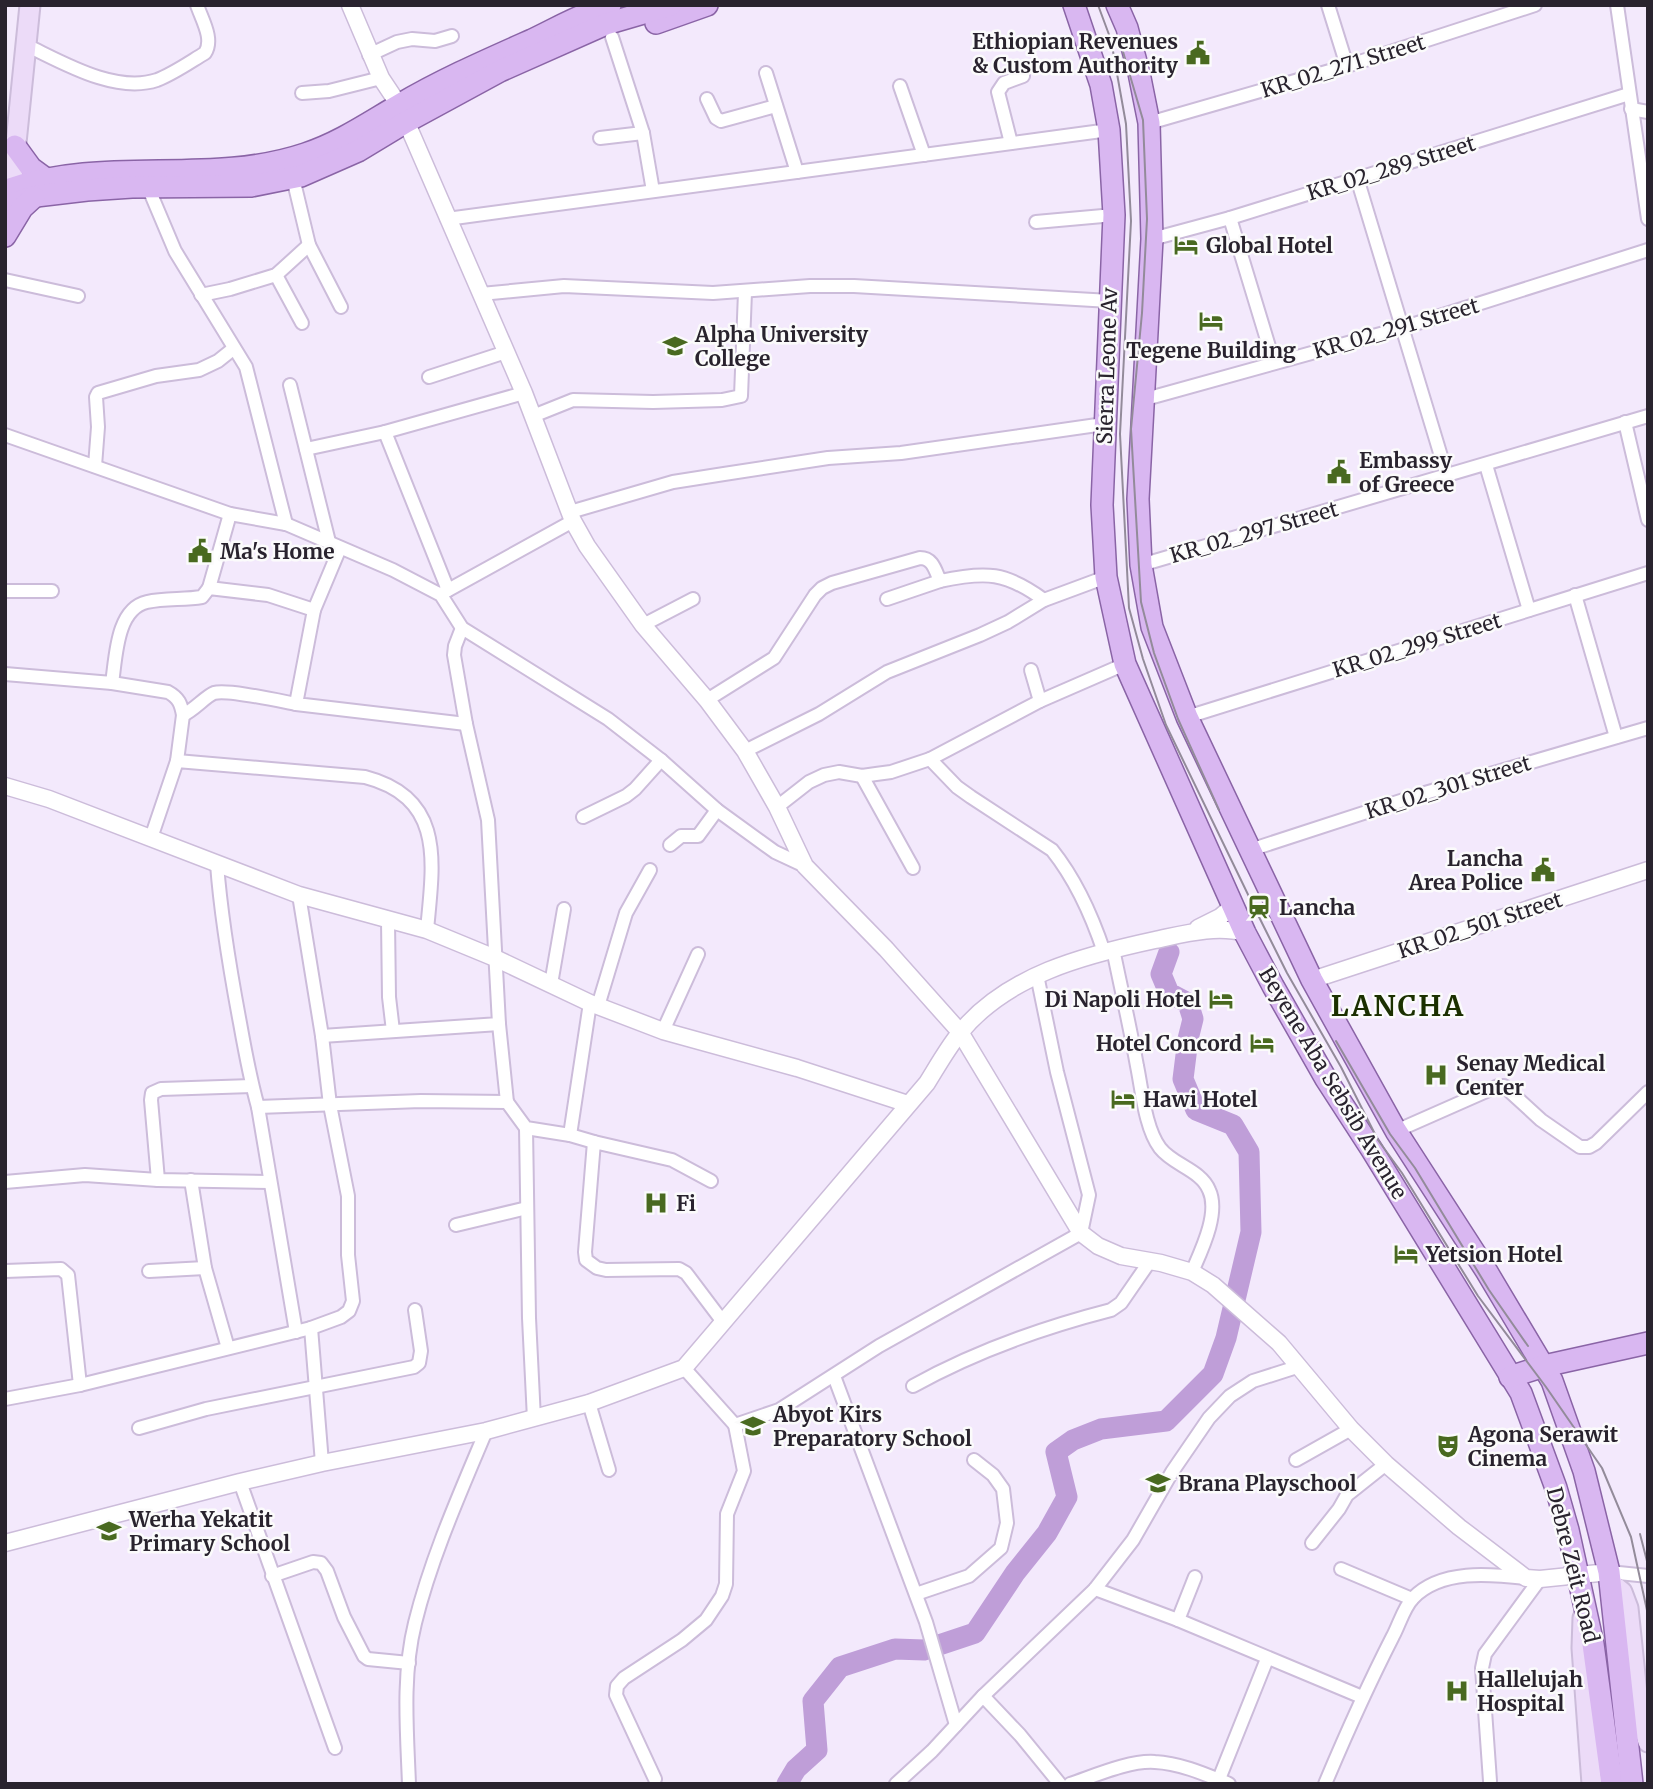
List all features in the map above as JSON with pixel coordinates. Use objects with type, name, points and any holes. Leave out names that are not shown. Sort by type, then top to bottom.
[{"type":"main road","points":[[5,237],[30,5]]},
{"type":"main road","points":[[5,237],[22,208],[41,188],[87,190],[250,186],[293,178],[358,151],[451,77],[468,60],[533,23],[575,5]]},
{"type":"main road","points":[[451,77],[610,5]]},
{"type":"main road","points":[[8,197],[41,188],[140,170],[267,164],[305,154],[402,114],[452,99],[500,71],[606,24],[671,5]]},
{"type":"main road","points":[[452,99],[472,98],[612,37],[707,5]]},
{"type":"main road","name":"Sierra Leone Av","points":[[1074,5],[1101,85],[1109,130],[1114,215],[1102,505],[1106,577],[1125,664],[1150,724]]},
{"type":"main road","name":"Sierra Leone Av","points":[[1117,5],[1127,28],[1149,123],[1153,239],[1138,499],[1141,565],[1152,627],[1186,717]]},
{"type":"main road","points":[[15,146],[41,188]]},
{"type":"main road","name":"Beyene Aba Sebsib Avenue","points":[[1186,717],[1312,980],[1396,1131],[1548,1373],[1584,1471],[1610,1578],[1632,1784]]},
{"type":"main road","name":"Beyene Aba Sebsib Avenue","points":[[1150,724],[1245,933],[1326,1079],[1516,1385]]},
{"type":"main road","points":[[1476,1318],[1504,1301]]},
{"type":"main road","points":[[1516,1385],[1648,1343]]},
{"type":"main road","points":[[1548,1373],[1648,1354]]},
{"type":"main road","name":"Debre Zeit Road","points":[[1516,1385],[1556,1488],[1584,1600],[1605,1723],[1612,1784]]},
{"type":"main road","points":[[1610,1578],[1622,1592],[1628,1608],[1639,1713],[1648,1742]]},
{"type":"main road","points":[[1584,1600],[1581,1647],[1592,1784]]},
{"type":"main road","points":[[1602,1784],[1605,1723]]},
{"type":"main road","points":[[1626,1731],[1637,1746],[1647,1784]]},
{"type":"street","points":[[26,45],[90,75],[139,84],[158,80],[208,49],[209,39],[197,5]]},
{"type":"street","points":[[350,5],[369,55],[402,114],[524,393],[572,517],[594,555],[643,625],[707,700],[745,751],[777,807],[805,866],[886,949],[960,1032],[1081,1233],[1098,1246],[1121,1255],[1192,1272],[1213,1285],[1279,1343],[1351,1429],[1386,1464],[1458,1527],[1533,1579]]},
{"type":"street","points":[[1328,5],[1347,66]]},
{"type":"street","name":"KR_02_271 Street","points":[[1149,123],[1347,66],[1535,5]]},
{"type":"street","points":[[1617,5],[1648,219]]},
{"type":"street","points":[[369,55],[397,42],[422,39],[435,41],[452,36]]},
{"type":"street","points":[[612,37],[643,133],[653,191]]},
{"type":"street","points":[[766,73],[797,172]]},
{"type":"street","points":[[1011,143],[998,92],[1004,83],[1023,76]]},
{"type":"street","points":[[302,93],[329,91],[381,78]]},
{"type":"street","points":[[900,86],[924,155]]},
{"type":"street","name":"KR_02_289 Street","points":[[1153,239],[1230,218],[1629,94]]},
{"type":"street","points":[[706,99],[716,118],[721,121],[776,106]]},
{"type":"street","points":[[1631,110],[1648,111]]},
{"type":"street","points":[[447,219],[1109,130]]},
{"type":"street","points":[[600,138],[643,133]]},
{"type":"street","points":[[293,178],[309,245],[341,307]]},
{"type":"street","points":[[1357,178],[1447,476]]},
{"type":"street","points":[[148,187],[175,251],[246,367],[286,524]]},
{"type":"street","points":[[1037,222],[1114,215]]},
{"type":"street","points":[[1230,218],[1274,363]]},
{"type":"street","points":[[201,295],[276,275],[309,245]]},
{"type":"street","name":"KR_02_291 Street","points":[[1142,400],[1402,328],[1648,250]]},
{"type":"street","points":[[276,275],[302,323]]},
{"type":"street","points":[[5,280],[78,296]]},
{"type":"street","points":[[481,294],[564,286],[713,293],[810,286],[854,286],[1110,301]]},
{"type":"street","points":[[533,416],[573,400],[695,401],[741,396],[745,292]]},
{"type":"street","points":[[95,466],[98,393],[156,376],[199,370],[218,361],[233,349]]},
{"type":"street","points":[[429,377],[506,352]]},
{"type":"street","points":[[290,385],[335,545],[314,610],[296,704]]},
{"type":"street","points":[[306,449],[385,432],[524,393]]},
{"type":"street","name":"KR_02_297 Street","points":[[1141,565],[1648,416]]},
{"type":"street","points":[[1625,422],[1648,520]]},
{"type":"street","points":[[445,593],[572,517],[673,482],[828,458],[901,453],[1104,424]]},
{"type":"street","points":[[385,432],[445,593],[462,628],[608,719],[661,760],[717,810],[775,852],[805,866]]},
{"type":"street","points":[[5,435],[230,514],[286,524],[445,593]]},
{"type":"street","points":[[1486,465],[1530,610]]},
{"type":"street","points":[[111,683],[120,632],[135,608],[155,601],[202,597],[209,588],[230,514]]},
{"type":"street","points":[[707,700],[774,658],[822,588],[920,558],[931,561],[940,580]]},
{"type":"street","name":"KR_02_299 Street","points":[[1186,717],[1648,573]]},
{"type":"street","points":[[887,599],[940,580],[970,575],[1001,576],[1014,580],[1044,600]]},
{"type":"street","points":[[745,751],[819,714],[887,672],[989,631],[1044,600],[1106,577]]},
{"type":"street","points":[[209,588],[268,595],[314,610]]},
{"type":"street","points":[[5,591],[52,591]]},
{"type":"street","points":[[1575,596],[1616,737]]},
{"type":"street","points":[[643,625],[693,599]]},
{"type":"street","points":[[462,628],[454,655],[466,724],[488,820],[499,1024],[507,1102],[526,1128],[529,1318],[534,1419]]},
{"type":"street","points":[[777,807],[809,782],[824,775],[839,772],[862,776],[891,772],[930,759],[1040,701],[1125,664]]},
{"type":"street","points":[[1031,670],[1040,701]]},
{"type":"street","points":[[5,674],[111,683],[167,692],[175,696],[181,703],[183,715],[177,761],[152,838]]},
{"type":"street","points":[[183,715],[195,709],[208,696],[221,692],[296,704],[466,724]]},
{"type":"street","name":"KR_02_301 Street","points":[[1250,850],[1425,793],[1648,728]]},
{"type":"street","points":[[930,759],[971,797],[1052,850],[1086,905],[1108,951],[1147,1115],[1160,1148],[1176,1163],[1201,1179],[1210,1190],[1212,1207],[1209,1228],[1192,1272]]},
{"type":"street","points":[[583,817],[626,796],[661,760]]},
{"type":"street","points":[[177,761],[365,777],[384,782],[405,795],[418,808],[425,824],[431,856],[427,930]]},
{"type":"street","points":[[862,776],[913,869]]},
{"type":"street","points":[[5,786],[49,799],[299,895],[427,930],[594,1004],[663,1031],[797,1068],[908,1104]]},
{"type":"street","points":[[670,845],[681,836],[698,836],[717,810]]},
{"type":"street","points":[[216,864],[223,928],[251,1086],[258,1107],[296,1332]]},
{"type":"street","points":[[570,1135],[594,1004],[625,912],[650,870]]},
{"type":"street","name":"KR_02_501 Street","points":[[1312,980],[1648,870]]},
{"type":"street","points":[[5,1399],[80,1385],[296,1332],[341,1317],[349,1311],[353,1301],[348,1255],[348,1196],[330,1105],[322,1036],[299,895]]},
{"type":"street","points":[[1179,935],[1207,924],[1234,906]]},
{"type":"street","points":[[551,984],[564,909]]},
{"type":"street","points":[[388,921],[389,997],[393,1031]]},
{"type":"street","points":[[5,1543],[322,1463],[485,1432],[589,1403],[684,1368],[927,1083],[960,1032],[988,1007],[1037,975],[1108,951],[1179,935],[1222,929],[1245,933]]},
{"type":"street","points":[[663,1031],[698,954]]},
{"type":"street","points":[[735,1425],[779,1410],[879,1346],[1081,1233],[1089,1195],[1057,1072],[1037,975]]},
{"type":"street","points":[[322,1036],[499,1024]]},
{"type":"street","points":[[158,1180],[152,1093],[161,1089],[251,1086]]},
{"type":"street","points":[[1396,1131],[1498,1086],[1504,1086],[1552,1128],[1580,1147],[1589,1147],[1648,1093]]},
{"type":"street","points":[[258,1107],[421,1101],[507,1102]]},
{"type":"street","points":[[526,1128],[570,1135],[672,1160],[711,1181]]},
{"type":"street","points":[[594,1142],[586,1260],[597,1268],[606,1270],[679,1269],[686,1273],[723,1322]]},
{"type":"street","points":[[5,1182],[85,1175],[158,1180],[270,1182]]},
{"type":"street","points":[[191,1180],[205,1268],[228,1348]]},
{"type":"street","points":[[456,1225],[527,1208]]},
{"type":"street","points":[[913,1386],[974,1354],[1020,1336],[1111,1310],[1121,1303],[1150,1261]]},
{"type":"street","points":[[149,1271],[205,1268]]},
{"type":"street","points":[[5,1271],[61,1269],[68,1275],[80,1385]]},
{"type":"street","points":[[139,1428],[206,1409],[414,1367],[419,1363],[421,1351],[415,1310]]},
{"type":"street","points":[[311,1328],[322,1463]]},
{"type":"street","points":[[896,1784],[1095,1589],[1133,1540],[1172,1472],[1209,1418],[1230,1396],[1253,1381],[1297,1367]]},
{"type":"street","points":[[655,1779],[617,1695],[617,1686],[624,1678],[682,1640],[706,1620],[722,1595],[726,1584],[727,1514],[744,1471],[735,1425],[684,1368]]},
{"type":"street","points":[[834,1376],[926,1622],[956,1725]]},
{"type":"street","points":[[589,1403],[608,1470]]},
{"type":"street","points":[[1296,1460],[1351,1429]]},
{"type":"street","points":[[409,1784],[409,1663],[415,1624],[456,1503],[485,1432]]},
{"type":"street","points":[[916,1594],[969,1576],[1001,1548],[1007,1523],[1003,1489],[993,1475],[974,1460]]},
{"type":"street","points":[[1312,1543],[1347,1495],[1386,1464]]},
{"type":"street","points":[[240,1482],[335,1748]]},
{"type":"street","points":[[272,1576],[313,1562],[321,1563],[364,1656],[368,1659],[409,1663]]},
{"type":"street","points":[[1341,1569],[1412,1599]]},
{"type":"street","points":[[1325,1784],[1362,1697],[1412,1599],[1429,1587],[1445,1580],[1470,1575],[1494,1574],[1533,1579],[1648,1576]]},
{"type":"street","points":[[1178,1620],[1195,1577]]},
{"type":"street","points":[[1490,1781],[1483,1661],[1533,1579]]},
{"type":"street","points":[[1095,1589],[1178,1620],[1362,1697]]},
{"type":"street","points":[[1070,1784],[1111,1770],[1153,1761],[1222,1782],[1267,1659]]},
{"type":"street","points":[[983,1696],[1020,1735],[1060,1784]]},
{"type":"waterway","points":[[787,1784],[796,1769],[817,1750],[813,1701],[840,1667],[895,1649],[924,1650],[975,1633],[1015,1573],[1047,1533],[1067,1497],[1056,1452],[1073,1440],[1101,1429],[1166,1421],[1213,1374],[1226,1338],[1251,1232],[1249,1152],[1233,1125],[1196,1110],[1183,1079],[1193,1019],[1188,1003],[1169,993],[1161,974],[1169,952]]},
{"type":"tram line","points":[[1098,5],[1111,40],[1126,124],[1131,221],[1120,434],[1129,608],[1143,659],[1166,725],[1255,909],[1378,1140],[1402,1173],[1478,1296],[1602,1468],[1631,1537],[1648,1615]]},
{"type":"tram line","points":[[1119,38],[1143,120],[1147,219],[1142,313],[1131,429],[1141,602],[1154,653],[1178,719],[1219,810]]},
{"type":"tram line","points":[[1336,1041],[1390,1134],[1415,1168],[1489,1290],[1528,1346]]},
{"type":"tram line","points":[[1640,1534],[1648,1565]]},
{"type":"place","name":"Ethiopian Revenues & Custom Authority","points":[[1198,53]]},
{"type":"place","name":"Global Hotel","points":[[1186,245]]},
{"type":"place","name":"Tegene Building","points":[[1211,321]]},
{"type":"place","name":"Alpha University College","points":[[675,346]]},
{"type":"place","name":"Embassy of Greece","points":[[1339,472]]},
{"type":"place","name":"Ma's Home","points":[[200,551]]},
{"type":"place","name":"Lancha Area Police","points":[[1543,870]]},
{"type":"place","name":"Lancha","points":[[1259,907]]},
{"type":"place","name":"Di Napoli Hotel","points":[[1221,999]]},
{"type":"place","name":"Hotel Concord","points":[[1262,1043]]},
{"type":"place","name":"Senay Medical Center","points":[[1436,1075]]},
{"type":"place","name":"Hawi Hotel","points":[[1123,1099]]},
{"type":"place","name":"Fi","points":[[656,1203]]},
{"type":"place","name":"Yetsion Hotel","points":[[1406,1254]]},
{"type":"place","name":"Abyot Kirs Preparatory School","points":[[753,1426]]},
{"type":"place","name":"Agona Serawit Cinema","points":[[1448,1446]]},
{"type":"place","name":"Brana Playschool","points":[[1158,1483]]},
{"type":"place","name":"Werha Yekatit Primary School","points":[[109,1531]]},
{"type":"place","name":"Hallelujah Hospital","points":[[1457,1691]]},
{"type":"district","name":"LANCHA","points":[[1398,1006]]}]
